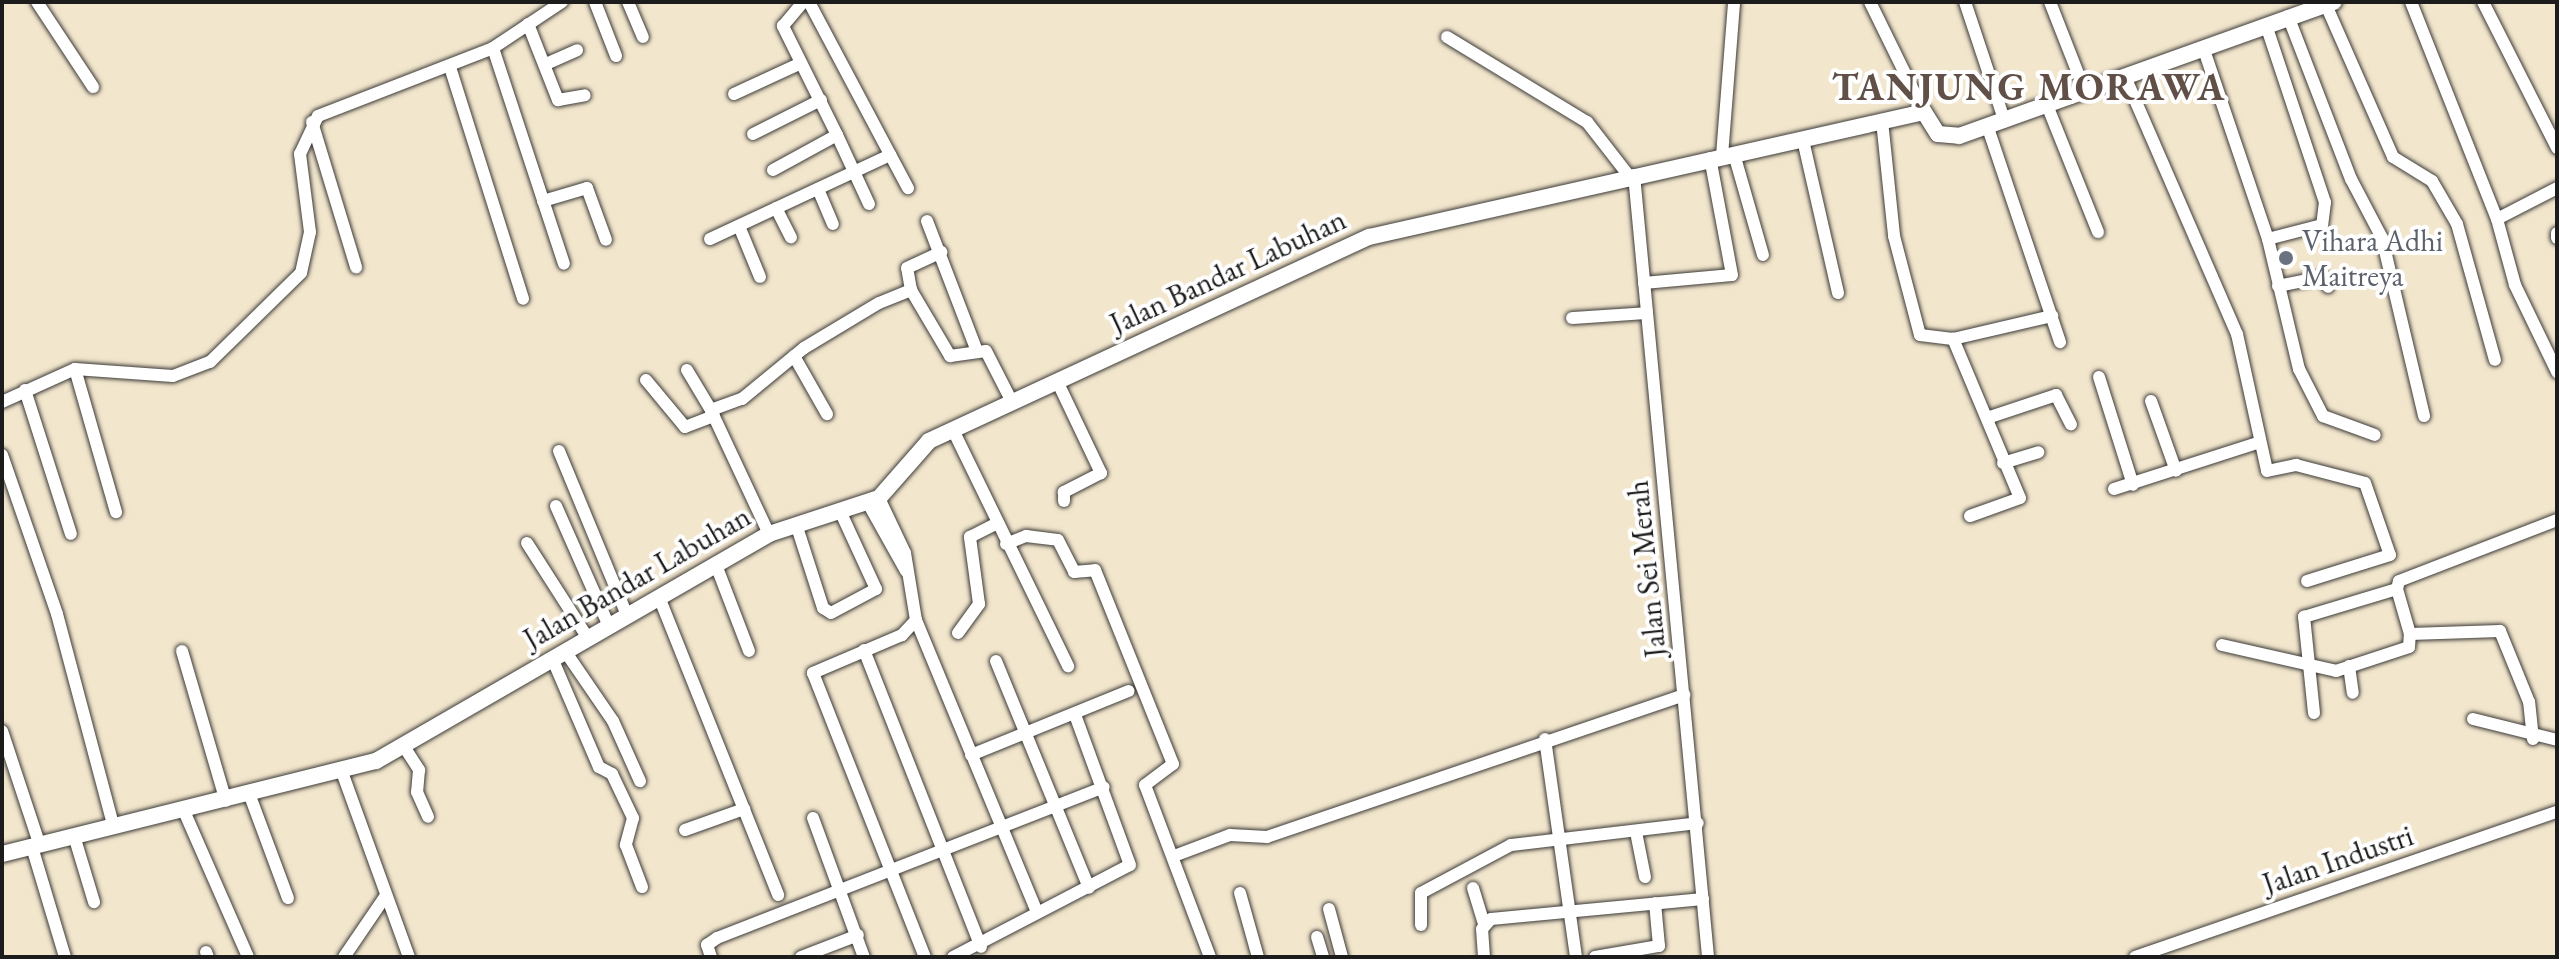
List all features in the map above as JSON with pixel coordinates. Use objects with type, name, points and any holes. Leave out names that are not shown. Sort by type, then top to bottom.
[{"type":"main road","points":[[1924,112],[1944,137],[1988,128],[2324,4]]},
{"type":"main road","name":"Jalan Bandar Labuhan","points":[[2,854],[75,839],[342,772],[403,745],[626,613],[769,534],[842,515],[874,500],[921,446],[1369,237],[1924,112]]},
{"type":"street","points":[[37,2],[93,87]]},
{"type":"street","points":[[2,402],[75,369],[197,371],[263,317],[301,273],[309,250],[299,168],[312,122],[386,84],[450,67],[493,48],[562,2]]},
{"type":"street","points":[[595,2],[616,56]]},
{"type":"street","points":[[628,2],[643,37]]},
{"type":"street","points":[[869,204],[782,22],[806,2],[908,188]]},
{"type":"street","points":[[1644,283],[1732,275],[1722,156],[1734,2]]},
{"type":"street","points":[[1870,2],[1924,112]]},
{"type":"street","points":[[1965,2],[2005,122]]},
{"type":"street","points":[[2050,2],[2086,94]]},
{"type":"street","points":[[2411,2],[2497,219],[2515,285],[2557,372]]},
{"type":"street","points":[[2483,2],[2557,148]]},
{"type":"street","points":[[2324,4],[2393,157],[2432,181],[2457,224],[2495,360]]},
{"type":"street","points":[[2288,16],[2351,179],[2382,238],[2424,416]]},
{"type":"street","points":[[528,24],[558,100],[585,95]]},
{"type":"street","points":[[2266,25],[2325,202],[2322,225],[2268,239]]},
{"type":"street","points":[[1447,37],[1587,122],[1631,176]]},
{"type":"street","points":[[493,48],[564,264]]},
{"type":"street","points":[[546,64],[577,50]]},
{"type":"street","points":[[2204,50],[2268,239],[2299,369],[2317,407],[2333,423],[2375,435]]},
{"type":"street","points":[[734,94],[801,63]]},
{"type":"street","points":[[450,67],[523,299]]},
{"type":"street","points":[[2126,79],[2237,334],[2257,443],[2267,471],[2296,465],[2364,482],[2370,497],[2390,555],[2307,581]]},
{"type":"street","points":[[753,134],[821,100]]},
{"type":"street","points":[[2047,105],[2098,232]]},
{"type":"street","points":[[1882,121],[1894,236],[1920,335],[1953,339],[2052,316]]},
{"type":"street","points":[[312,122],[356,267]]},
{"type":"street","points":[[1988,128],[2060,342]]},
{"type":"street","points":[[773,170],[837,135]]},
{"type":"street","points":[[1803,140],[1838,293]]},
{"type":"street","points":[[710,239],[890,155]]},
{"type":"street","points":[[1722,156],[1763,255]]},
{"type":"street","name":"Jalan Sei Merah","points":[[1631,176],[1698,823],[1708,957]]},
{"type":"street","points":[[543,201],[587,188],[606,240]]},
{"type":"street","points":[[2497,219],[2557,188]]},
{"type":"street","points":[[818,189],[833,224]]},
{"type":"street","points":[[776,208],[791,237]]},
{"type":"street","points":[[927,221],[942,252],[977,351]]},
{"type":"street","points":[[739,226],[760,277]]},
{"type":"street","points":[[942,252],[907,268],[911,290],[950,356],[977,351],[989,355],[1013,404]]},
{"type":"street","points":[[2278,286],[2323,277],[2328,287]]},
{"type":"street","points":[[646,380],[685,427],[742,399],[794,356],[911,290]]},
{"type":"street","points":[[1572,318],[1647,313]]},
{"type":"street","points":[[1953,339],[2020,498],[1970,516]]},
{"type":"street","points":[[794,356],[827,414]]},
{"type":"street","points":[[75,369],[116,512]]},
{"type":"street","points":[[687,370],[713,413],[769,534]]},
{"type":"street","points":[[2099,377],[2133,485]]},
{"type":"street","points":[[1058,383],[1101,473],[1064,492],[1064,501]]},
{"type":"street","points":[[25,390],[71,534]]},
{"type":"street","points":[[1987,418],[2056,395],[2071,424]]},
{"type":"street","points":[[2151,401],[2176,471]]},
{"type":"street","points":[[953,430],[996,524],[1068,666]]},
{"type":"street","points":[[2114,489],[2257,443]]},
{"type":"street","points":[[559,451],[626,613]]},
{"type":"street","points":[[2003,463],[2038,452]]},
{"type":"street","points":[[2,455],[57,614],[114,828]]},
{"type":"street","points":[[874,500],[906,571],[916,620],[1037,912]]},
{"type":"street","points":[[556,506],[608,624]]},
{"type":"street","points":[[797,527],[823,608],[831,613],[876,589],[842,515]]},
{"type":"street","points":[[2222,645],[2304,662],[2328,671],[2409,647],[2410,634],[2397,589],[2399,581],[2557,520]]},
{"type":"street","points":[[958,633],[979,604],[970,537],[996,524]]},
{"type":"street","points":[[1006,544],[1026,536],[1060,541],[1074,572],[1095,570],[1173,764],[1145,783],[1210,957]]},
{"type":"street","points":[[527,543],[587,637]]},
{"type":"street","points":[[716,565],[749,651]]},
{"type":"street","points":[[2314,713],[2304,662],[2302,624],[2309,611],[2397,589]]},
{"type":"street","points":[[659,597],[778,895]]},
{"type":"street","points":[[916,620],[907,632],[813,673],[925,957]]},
{"type":"street","points":[[2410,634],[2500,631],[2529,702],[2533,739]]},
{"type":"street","points":[[864,650],[981,947]]},
{"type":"street","points":[[182,651],[226,801]]},
{"type":"street","points":[[558,654],[613,721],[640,781]]},
{"type":"street","points":[[558,654],[599,767],[612,774],[633,818],[626,845],[642,887]]},
{"type":"street","points":[[996,661],[1089,888]]},
{"type":"street","points":[[2349,666],[2353,693]]},
{"type":"street","points":[[971,755],[1129,691]]},
{"type":"street","points":[[1174,856],[1230,835],[1267,837],[1545,739],[1685,695]]},
{"type":"street","points":[[953,957],[981,947],[1037,912],[1089,888],[1131,861],[1075,715]]},
{"type":"street","points":[[2473,719],[2533,739],[2557,740]]},
{"type":"street","points":[[2,731],[65,957]]},
{"type":"street","points":[[1545,739],[1576,957]]},
{"type":"street","points":[[403,745],[419,770],[417,792],[428,817]]},
{"type":"street","points":[[342,772],[409,957]]},
{"type":"street","points":[[711,957],[711,941],[942,845],[1104,787]]},
{"type":"street","points":[[250,796],[288,898]]},
{"type":"street","points":[[685,830],[744,809]]},
{"type":"street","points":[[184,811],[248,957]]},
{"type":"street","name":"Jalan Industri","points":[[2135,957],[2557,812]]},
{"type":"street","points":[[813,818],[864,957]]},
{"type":"street","points":[[1421,925],[1421,893],[1511,845],[1561,836],[1636,832],[1698,823]]},
{"type":"street","points":[[1636,832],[1645,877]]},
{"type":"street","points":[[75,839],[94,902]]},
{"type":"street","points":[[1473,888],[1484,925],[1484,957]]},
{"type":"street","points":[[1240,893],[1258,957]]},
{"type":"street","points":[[344,957],[385,897]]},
{"type":"street","points":[[1484,925],[1568,910],[1703,899]]},
{"type":"street","points":[[1595,957],[1659,946],[1655,903]]},
{"type":"street","points":[[1329,909],[1342,957]]},
{"type":"street","points":[[801,957],[858,935]]},
{"type":"street","points":[[1317,937],[1323,957]]},
{"type":"place","name":"Vihara Adhi Maitreya","points":[[2286,258]]},
{"type":"district","name":"TANJUNG MORAWA","points":[[2029,87]]}]
